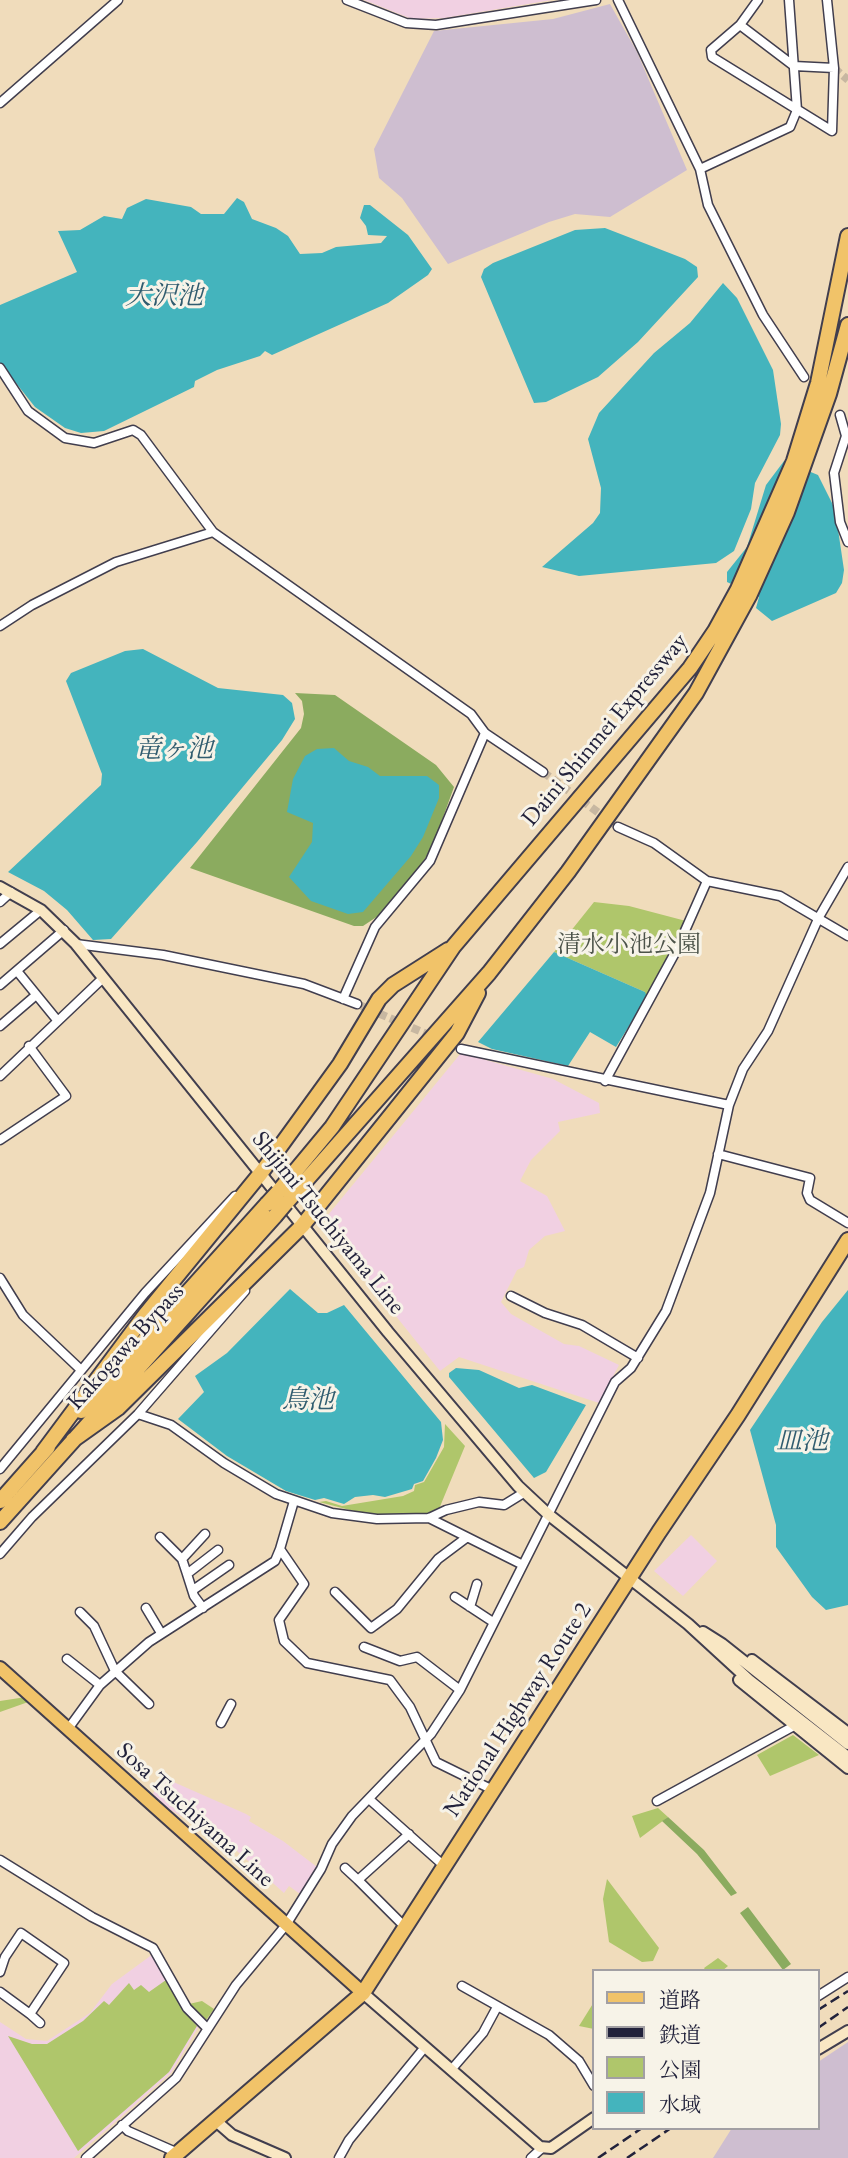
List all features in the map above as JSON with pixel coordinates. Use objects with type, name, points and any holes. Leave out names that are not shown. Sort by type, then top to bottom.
[{"type":"highway","name":"Daini Shinmei Expressway","points":[[800,464],[848,236]]},
{"type":"highway","name":"Daini Shinmei Expressway","points":[[286,1193],[489,973],[568,872],[661,746],[696,693],[800,464],[848,325]]},
{"type":"highway","name":"Daini Shinmei Expressway","points":[[286,1193],[453,947],[690,668],[744,592]]},
{"type":"highway","points":[[43,1452],[145,1315],[261,1173],[340,1064],[379,999],[393,985],[453,947]]},
{"type":"highway","points":[[73,1440],[118,1408],[302,1226],[457,1033],[489,973]]},
{"type":"highway","name":"Kakogawa Bypass","points":[[0,1522],[286,1193]]},
{"type":"highway","name":"Kakogawa Bypass","points":[[0,1501],[271,1210]]},
{"type":"highway","name":"National Highway Route 2","points":[[175,2156],[363,1993],[848,1240]]},
{"type":"main road","name":"Shijimi Tsuchiyama Line","points":[[0,887],[41,910],[64,930],[302,1226],[525,1492],[549,1515],[688,1624]]},
{"type":"main road","points":[[688,1624],[767,1670],[848,1733]]},
{"type":"main road","points":[[688,1624],[725,1660],[848,1757]]},
{"type":"main road","points":[[722,1644],[848,1744]]},
{"type":"main road","points":[[725,1660],[741,1683],[848,1768]]},
{"type":"main road","name":"Sosa Tsuchiyama Line","points":[[0,1668],[363,1993]]},
{"type":"main road","points":[[363,1993],[542,2148],[551,2148],[592,2119]]},
{"type":"main road","points":[[820,2048],[848,2031]]},
{"type":"main road","points":[[216,2121],[232,2135],[285,2158]]},
{"type":"street","points":[[0,103],[118,0]]},
{"type":"street","points":[[347,0],[406,23],[436,25],[596,0]]},
{"type":"street","points":[[618,0],[699,169],[708,205],[769,324],[804,377]]},
{"type":"street","points":[[758,0],[740,25],[710,50],[712,57],[832,131],[834,68],[827,0]]},
{"type":"street","points":[[699,169],[790,127],[797,110],[789,0]]},
{"type":"street","points":[[740,25],[794,66],[834,68]]},
{"type":"street","points":[[0,368],[28,411],[65,438],[94,443],[133,430],[141,435],[213,532],[471,714],[485,733],[543,772]]},
{"type":"street","points":[[840,415],[846,436],[834,473],[840,522],[848,542]]},
{"type":"street","points":[[0,626],[32,605],[116,562],[213,532]]},
{"type":"street","points":[[343,999],[375,927],[430,861],[485,733]]},
{"type":"street","points":[[618,827],[654,843],[707,881],[780,896],[848,936]]},
{"type":"street","points":[[86,2158],[176,2078],[239,1981],[286,1926],[321,1869],[332,1844],[369,1799],[425,1741],[460,1690],[521,1564],[549,1515],[615,1382],[638,1358],[666,1311],[710,1194],[729,1105],[743,1069],[768,1031],[819,917],[848,867]]},
{"type":"street","points":[[604,1081],[676,951],[707,881]]},
{"type":"street","points":[[0,902],[11,892]]},
{"type":"street","points":[[0,944],[41,910]]},
{"type":"street","points":[[0,985],[64,930]]},
{"type":"street","points":[[76,944],[163,955],[304,984],[357,1004]]},
{"type":"street","points":[[17,971],[57,1020]]},
{"type":"street","points":[[0,1076],[103,979]]},
{"type":"street","points":[[0,1026],[35,996]]},
{"type":"street","points":[[0,1140],[66,1096],[29,1046]]},
{"type":"street","points":[[461,1049],[729,1105]]},
{"type":"street","points":[[718,1154],[810,1178],[807,1193],[810,1200],[848,1223]]},
{"type":"street","points":[[0,1469],[80,1369],[219,1210],[261,1173]]},
{"type":"street","points":[[0,1554],[32,1517],[138,1414],[302,1226]]},
{"type":"street","points":[[0,1278],[23,1315],[80,1369]]},
{"type":"street","points":[[511,1296],[545,1313],[582,1325],[638,1358]]},
{"type":"street","points":[[138,1414],[171,1425],[224,1463],[294,1501],[332,1513],[377,1519],[429,1518],[446,1510],[479,1502],[504,1505],[525,1492]]},
{"type":"street","points":[[68,1729],[100,1685],[161,1633],[275,1561],[294,1501]]},
{"type":"street","points":[[429,1518],[521,1564]]},
{"type":"street","points":[[182,1559],[205,1534]]},
{"type":"street","points":[[160,1537],[182,1559],[193,1590],[203,1608]]},
{"type":"street","points":[[335,1592],[371,1628],[397,1609],[438,1559],[466,1538]]},
{"type":"street","points":[[281,1549],[304,1584],[279,1620],[284,1641],[307,1663],[390,1680],[410,1707],[436,1762],[493,1790]]},
{"type":"street","points":[[187,1574],[218,1550]]},
{"type":"street","points":[[193,1590],[229,1565]]},
{"type":"street","points":[[470,1607],[477,1584]]},
{"type":"street","points":[[455,1597],[493,1622]]},
{"type":"street","points":[[146,1608],[161,1633]]},
{"type":"street","points":[[80,1612],[94,1626],[115,1671],[149,1704]]},
{"type":"street","points":[[364,1647],[400,1661],[417,1657],[460,1690]]},
{"type":"street","points":[[67,1659],[100,1685]]},
{"type":"street","points":[[221,1723],[231,1704]]},
{"type":"street","points":[[657,1801],[794,1726]]},
{"type":"street","points":[[369,1799],[443,1865]]},
{"type":"street","points":[[358,1880],[409,1835]]},
{"type":"street","points":[[0,1860],[92,1917],[153,1948],[187,2008],[207,2028]]},
{"type":"street","points":[[345,1868],[404,1926]]},
{"type":"street","points":[[0,1972],[5,1957],[21,1933],[64,1963],[30,2014]]},
{"type":"street","points":[[820,1995],[848,1977]]},
{"type":"street","points":[[463,1986],[549,2035],[579,2061],[592,2083]]},
{"type":"street","points":[[0,1992],[40,2023]]},
{"type":"street","points":[[451,2070],[483,2033],[497,2007]]},
{"type":"street","points":[[339,2158],[349,2140],[425,2047]]},
{"type":"street","points":[[122,2125],[128,2132],[175,2156]]},
{"type":"street","points":[[531,2158],[542,2148]]},
{"type":"shaded area","points":[[364,0],[552,0],[444,18],[412,19]]},
{"type":"shaded area","points":[[610,4],[637,52],[687,170],[610,217],[575,214],[448,264],[402,198],[379,178],[374,149],[434,31],[553,19]]},
{"type":"shaded area","points":[[461,1053],[553,1079],[599,1103],[600,1113],[558,1122],[560,1131],[531,1160],[520,1181],[547,1196],[565,1231],[545,1236],[529,1250],[524,1267],[517,1270],[501,1302],[511,1314],[564,1344],[579,1346],[619,1365],[599,1403],[459,1357],[440,1371],[326,1229],[328,1215]]},
{"type":"shaded area","points":[[691,1535],[717,1561],[683,1596],[654,1571]]},
{"type":"shaded area","points":[[162,1773],[169,1777],[169,1780],[251,1817],[249,1821],[283,1841],[317,1867],[300,1894],[289,1886],[284,1893],[228,1843],[169,1809],[153,1794]]},
{"type":"shaded area","points":[[153,1954],[185,2011],[199,2026],[171,2073],[74,2158],[0,2158],[0,2022],[26,2039],[47,2041],[90,2013],[112,1984]]},
{"type":"shaded area","points":[[848,2042],[848,2158],[713,2158],[731,2130],[820,2130],[820,2061]]},
{"type":"green space","points":[[295,693],[335,695],[436,765],[454,787],[432,848],[413,877],[384,912],[363,926],[354,926],[190,868],[301,728],[304,714],[302,701]]},
{"type":"green space","name":"清水小池公園","points":[[594,902],[629,906],[686,921],[647,997],[644,996],[645,992],[554,952]]},
{"type":"green space","points":[[445,1424],[465,1446],[439,1509],[428,1516],[377,1517],[319,1502],[326,1501],[342,1506],[403,1496],[414,1491],[415,1485],[424,1482],[444,1447]]},
{"type":"green space","points":[[26,1697],[31,1701],[0,1712],[0,1701]]},
{"type":"green space","points":[[793,1735],[819,1755],[770,1776],[757,1755]]},
{"type":"green space","points":[[658,1808],[668,1817],[640,1838],[632,1816]]},
{"type":"green space","points":[[668,1817],[704,1850],[737,1893],[731,1896],[697,1854],[662,1821]]},
{"type":"green space","points":[[607,1879],[659,1948],[653,1961],[642,1962],[609,1942],[603,1899]]},
{"type":"green space","points":[[748,1907],[791,1964],[782,1969],[740,1913]]},
{"type":"green space","points":[[718,1958],[728,1966],[724,1969],[704,1968]]},
{"type":"green space","points":[[166,1980],[183,2010],[197,2026],[169,2072],[78,2151],[8,2036],[32,2044],[47,2044],[83,2021],[104,2001],[109,2005],[129,1983],[134,1990],[141,1985],[149,1992]]},
{"type":"green space","points":[[202,2001],[214,2009],[204,2023],[189,2004]]},
{"type":"green space","points":[[592,2005],[592,2029],[579,2026]]},
{"type":"water","name":"大沢池","points":[[237,198],[244,202],[252,219],[276,228],[288,236],[300,254],[381,243],[387,236],[368,235],[360,218],[364,205],[370,205],[408,235],[432,269],[428,275],[388,303],[272,355],[265,351],[260,356],[217,370],[195,381],[194,387],[104,431],[81,433],[65,428],[35,407],[0,363],[0,305],[77,272],[58,231],[80,230],[104,216],[122,219],[127,208],[146,199],[191,207],[201,214],[224,214]]},
{"type":"water","points":[[605,228],[685,259],[697,267],[698,277],[638,342],[598,377],[546,402],[534,403],[481,277],[484,269],[575,230]]},
{"type":"water","points":[[723,283],[737,298],[773,370],[781,424],[780,435],[755,483],[751,509],[734,551],[716,563],[579,576],[542,567],[593,523],[600,513],[601,488],[588,439],[599,413],[654,353],[690,323]]},
{"type":"water","points":[[784,461],[818,475],[835,509],[844,570],[842,583],[836,593],[772,621],[756,608],[759,597],[727,582],[727,572],[747,547],[766,485]]},
{"type":"water","name":"竜ヶ池","points":[[143,649],[218,688],[283,695],[292,703],[295,719],[282,740],[197,842],[111,939],[93,940],[67,910],[44,891],[8,872],[101,785],[102,774],[66,681],[71,673],[125,651]]},
{"type":"water","points":[[334,748],[349,761],[368,767],[380,776],[427,776],[439,785],[439,798],[423,837],[411,856],[363,912],[348,914],[311,901],[289,877],[312,842],[313,823],[287,812],[293,779],[305,756],[317,749]]},
{"type":"water","points":[[554,952],[645,992],[647,997],[616,1047],[590,1032],[568,1066],[492,1049],[478,1042]]},
{"type":"water","name":"鳥池","points":[[290,1289],[318,1313],[327,1313],[344,1305],[441,1422],[443,1440],[436,1458],[423,1481],[414,1484],[412,1489],[385,1497],[355,1497],[344,1504],[324,1498],[315,1500],[286,1491],[227,1456],[178,1419],[204,1392],[195,1376],[227,1353]]},
{"type":"water","name":"皿池","points":[[848,1290],[848,1605],[826,1610],[812,1597],[776,1547],[776,1525],[750,1430],[822,1322]]},
{"type":"water","points":[[456,1368],[479,1370],[519,1388],[532,1385],[586,1405],[546,1472],[534,1478],[449,1377],[449,1373]]},
{"type":"tunnel","points":[[834,68],[848,80]]},
{"type":"tunnel","points":[[543,772],[618,827]]},
{"type":"tunnel","points":[[357,1004],[452,1045]]},
{"type":"railway","points":[[820,2009],[848,1991]]},
{"type":"railway","points":[[820,2027],[848,2007]]},
{"type":"railway","points":[[598,2158],[639,2130]]},
{"type":"railway","points":[[627,2158],[668,2130]]}]
